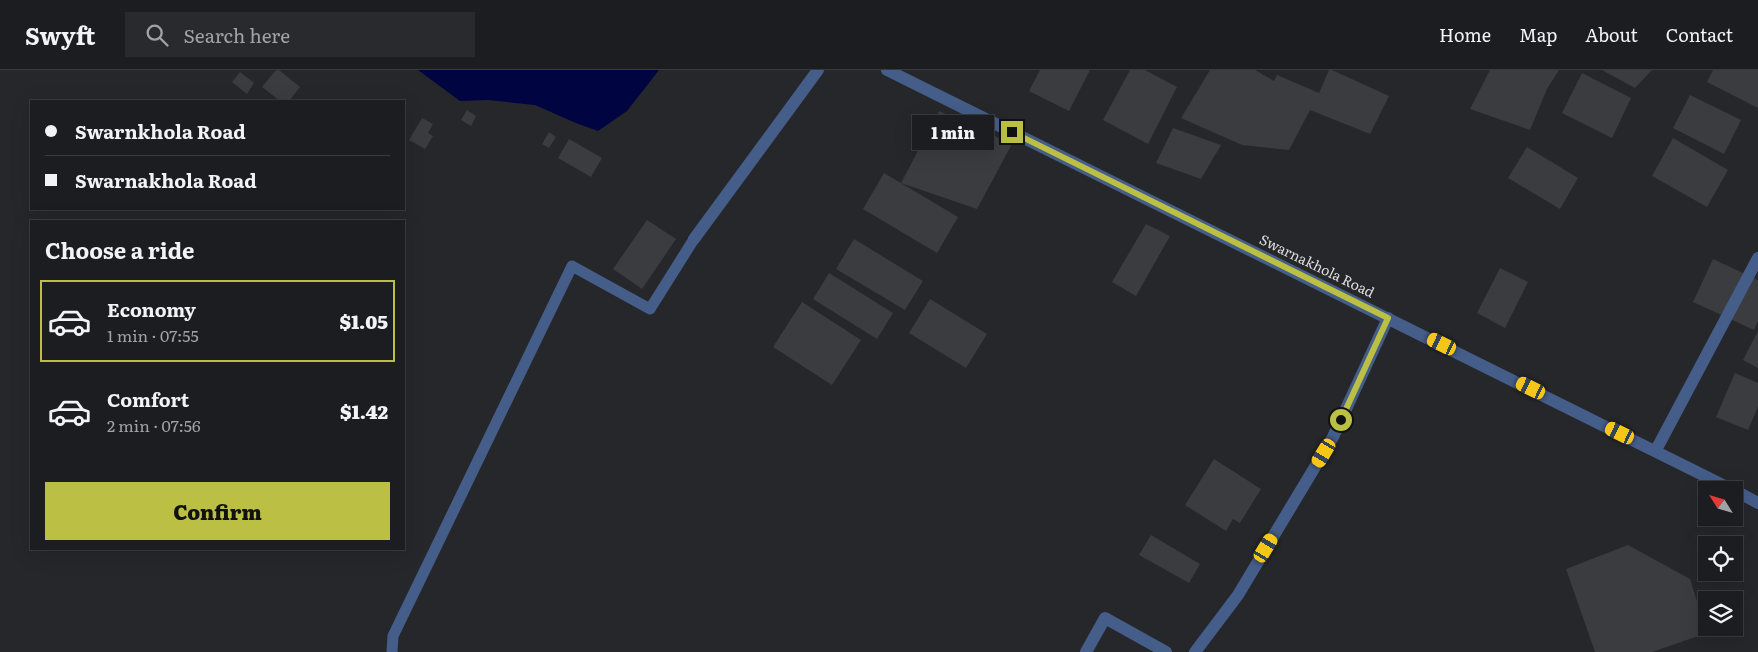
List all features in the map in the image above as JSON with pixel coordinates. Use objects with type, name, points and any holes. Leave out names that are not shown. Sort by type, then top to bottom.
[{"type":"street","points":[[694,239],[818,70]]},
{"type":"street","name":"Swarnakhola Road","points":[[887,70],[1716,481]]},
{"type":"street","points":[[1656,450],[1758,258]]},
{"type":"street","points":[[1194,652],[1238,595],[1333,437],[1388,318]]},
{"type":"street","name":"Swarnakhola Road","points":[[1743,495],[1758,503]]},
{"type":"street","points":[[1086,652],[1105,618],[1166,652]]},
{"type":"lane","points":[[392,652],[393,636],[572,266],[650,309],[694,239]]},
{"type":"shaded area","points":[[418,70],[659,70],[627,111],[598,131],[535,105],[488,100],[460,101]]},
{"type":"building","points":[[276,70],[279,70],[300,87],[290,100],[279,100],[262,87]]},
{"type":"building","points":[[1040,70],[1090,70],[1069,111],[1029,91]]},
{"type":"building","points":[[1130,70],[1145,70],[1177,87],[1148,144],[1103,120]]},
{"type":"building","points":[[1210,70],[1255,70],[1274,81],[1277,75],[1319,93],[1329,70],[1332,70],[1389,96],[1370,134],[1310,110],[1289,150],[1242,145],[1181,118]]},
{"type":"building","points":[[1490,70],[1559,70],[1547,89],[1530,130],[1470,109]]},
{"type":"building","points":[[1602,70],[1652,70],[1635,88]]},
{"type":"building","points":[[1713,70],[1758,70],[1758,108],[1707,82]]},
{"type":"building","points":[[240,72],[254,83],[247,94],[232,82]]},
{"type":"building","points":[[1582,73],[1631,98],[1612,138],[1562,113]]},
{"type":"building","points":[[1690,95],[1741,120],[1724,154],[1673,128]]},
{"type":"building","points":[[467,110],[476,116],[471,126],[461,120]]},
{"type":"building","points":[[939,111],[1012,144],[977,209],[901,183]]},
{"type":"building","points":[[422,118],[433,124],[428,133],[433,136],[425,149],[409,140]]},
{"type":"building","points":[[1173,128],[1221,145],[1201,179],[1156,163]]},
{"type":"building","points":[[549,132],[556,137],[549,148],[542,144]]},
{"type":"building","points":[[1673,138],[1728,170],[1707,207],[1652,176]]},
{"type":"building","points":[[569,139],[602,158],[591,177],[558,158]]},
{"type":"building","points":[[1527,147],[1578,178],[1560,209],[1508,178]]},
{"type":"building","points":[[884,173],[958,217],[937,253],[863,209]]},
{"type":"building","points":[[647,220],[676,239],[642,289],[613,269]]},
{"type":"building","points":[[1146,224],[1170,236],[1136,296],[1112,282]]},
{"type":"building","points":[[854,239],[923,281],[905,310],[836,269]]},
{"type":"building","points":[[1713,259],[1758,280],[1758,321],[1754,330],[1693,302]]},
{"type":"building","points":[[1500,268],[1528,282],[1505,328],[1477,313]]},
{"type":"building","points":[[829,273],[893,313],[877,339],[813,299]]},
{"type":"building","points":[[930,299],[987,334],[966,368],[909,333]]},
{"type":"building","points":[[802,302],[861,340],[832,385],[773,347]]},
{"type":"building","points":[[1758,331],[1758,368],[1743,360]]},
{"type":"building","points":[[1735,373],[1758,383],[1758,407],[1748,430],[1716,417]]},
{"type":"building","points":[[1214,459],[1261,489],[1240,523],[1233,519],[1226,531],[1185,505]]},
{"type":"building","points":[[1151,535],[1200,564],[1189,583],[1139,555]]},
{"type":"building","points":[[1628,545],[1690,579],[1698,604],[1698,636],[1652,652],[1595,652],[1566,569]]},
{"type":"route","points":[[1012,132],[1388,318],[1341,420]]}]
